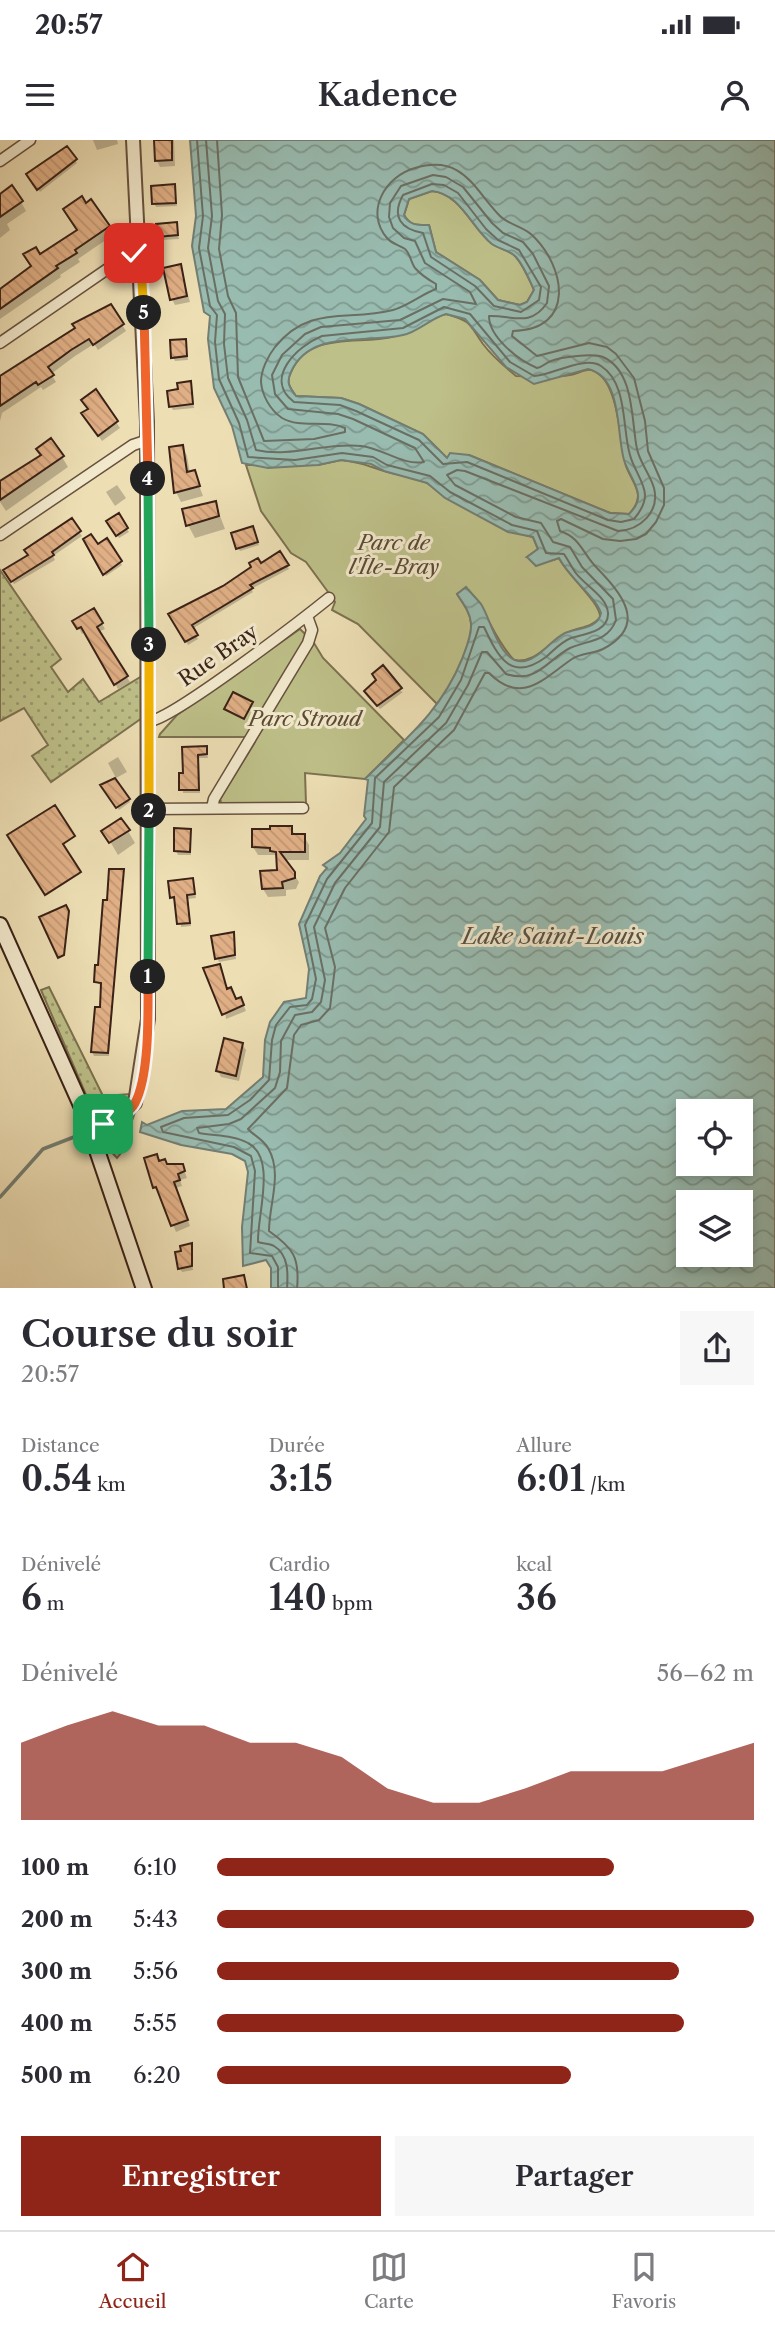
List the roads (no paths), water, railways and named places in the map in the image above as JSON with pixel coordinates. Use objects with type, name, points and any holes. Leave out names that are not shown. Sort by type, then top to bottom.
[{"type":"main road","points":[[0,925],[90,1129],[144,1288]]},
{"type":"street","points":[[0,161],[30,140]]},
{"type":"street","points":[[90,1129],[132,1107],[143,1066],[148,1019],[148,440],[132,140]]},
{"type":"street","points":[[0,344],[122,259],[140,252]]},
{"type":"street","points":[[0,535],[133,445],[148,440]]},
{"type":"street","name":"Rue Bray","points":[[150,720],[166,715],[329,598]]},
{"type":"street","points":[[212,808],[308,643],[312,623],[307,616]]},
{"type":"street","points":[[149,809],[303,808]]},
{"type":"water","name":"Lake Saint-Louis","points":[[190,140],[775,140],[775,1288],[271,1288],[271,1268],[266,1260],[243,1266],[242,1227],[248,1172],[245,1161],[232,1154],[181,1145],[140,1132],[142,1122],[147,1125],[182,1111],[226,1109],[263,1077],[265,1040],[270,1022],[284,1002],[306,998],[309,969],[299,924],[320,876],[327,868],[323,865],[340,853],[366,819],[364,816],[368,780],[365,779],[432,710],[462,659],[470,637],[471,623],[468,611],[457,594],[466,587],[481,604],[497,640],[516,661],[531,659],[565,633],[592,625],[601,613],[559,558],[536,566],[527,557],[538,549],[533,537],[508,532],[445,498],[427,483],[384,471],[371,464],[341,460],[318,465],[268,468],[242,463],[232,426],[214,388],[208,339],[210,316],[204,312],[192,246],[196,216]],"holes":[[[432,191],[451,198],[492,244],[516,257],[534,290],[527,302],[520,305],[498,300],[480,280],[436,252],[429,225],[418,225],[406,219],[404,215],[409,199]],[[446,314],[465,319],[506,367],[534,384],[588,369],[599,374],[613,395],[624,460],[638,491],[637,503],[629,514],[610,513],[469,455],[450,453],[447,458],[423,434],[359,404],[341,398],[296,396],[290,387],[291,372],[300,358],[311,349],[340,341],[403,335]]]},
{"type":"waterway","points":[[0,1197],[43,1149],[74,1137]]},
{"type":"park label","name":"Parc de l'Île-Bray","points":[[394,554]]},
{"type":"park label","name":"Parc Stroud","points":[[305,718]]}]
